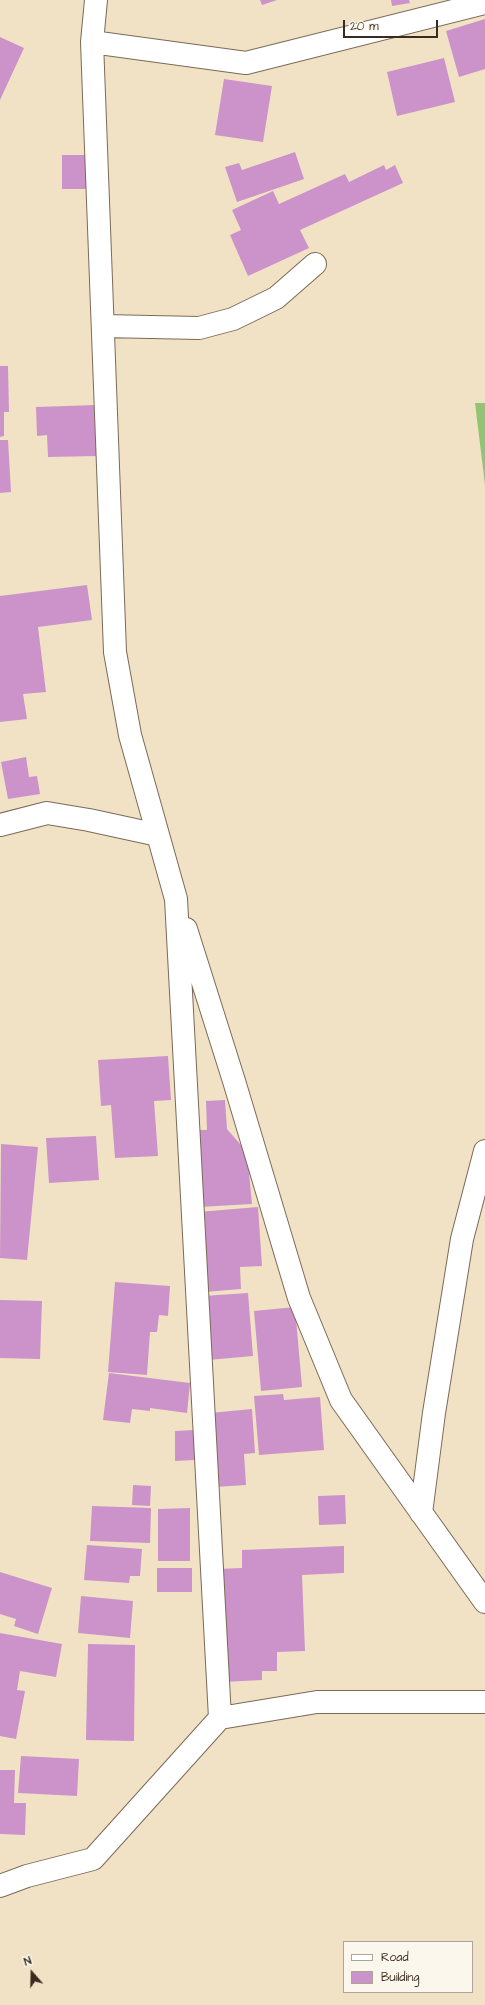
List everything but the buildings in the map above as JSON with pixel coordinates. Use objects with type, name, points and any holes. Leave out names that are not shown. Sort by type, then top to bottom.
[{"type":"street","points":[[96,0],[92,42],[115,652],[130,735],[176,900],[234,1081],[299,1298],[342,1400],[485,1602]]},
{"type":"street","points":[[92,42],[246,62],[485,4]]},
{"type":"street","points":[[103,326],[199,328],[233,319],[276,298],[315,264]]},
{"type":"street","points":[[0,825],[47,813],[89,820],[158,835]]},
{"type":"street","points":[[176,900],[220,1718]]},
{"type":"street","points":[[421,1513],[434,1414],[462,1239],[485,1151]]},
{"type":"street","points":[[0,1886],[27,1876],[93,1859],[220,1718],[317,1702],[485,1702]]},
{"type":"green space","points":[[475,403],[485,403],[485,485]]}]
